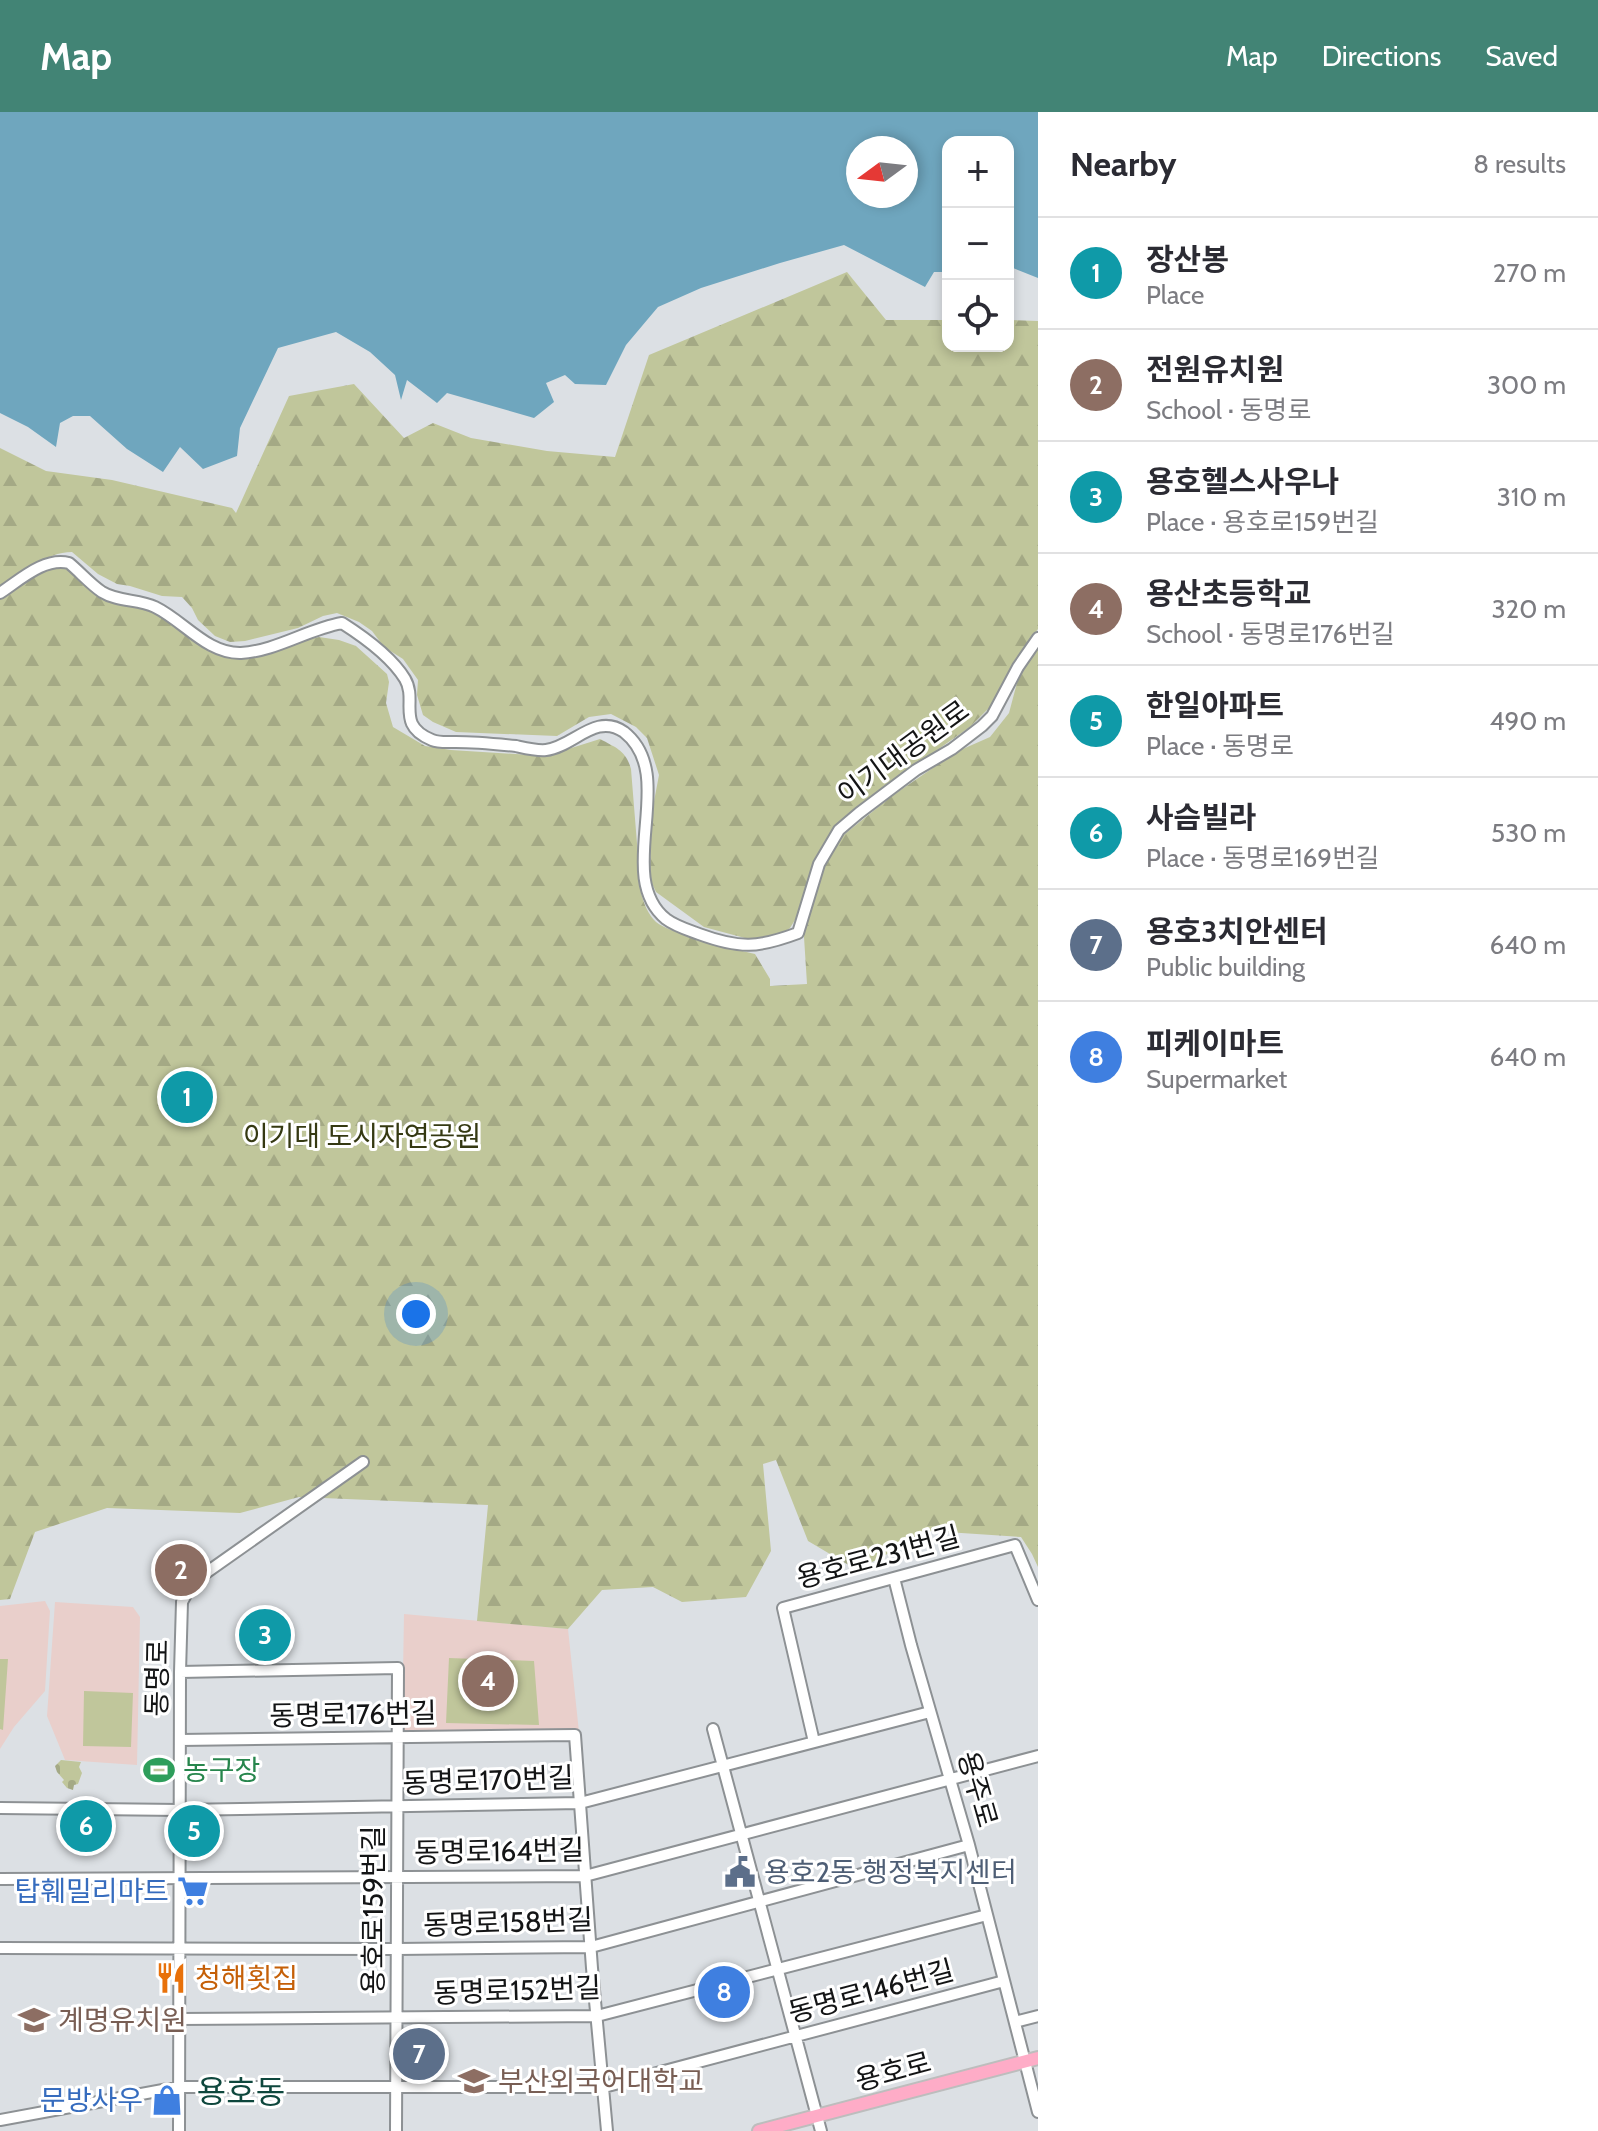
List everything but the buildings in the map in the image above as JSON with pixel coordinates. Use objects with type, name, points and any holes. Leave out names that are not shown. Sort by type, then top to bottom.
[{"type":"main road","name":"용호로","points":[[759,2131],[1032,2059]]},
{"type":"street","name":"이기대공원로","points":[[0,593],[53,562],[69,563],[104,593],[152,605],[179,620],[210,645],[229,653],[260,649],[300,638],[323,626],[342,623],[359,633],[396,666],[407,683],[409,719],[418,732],[433,741],[501,744],[546,751],[588,730],[612,726],[635,743],[646,767],[644,868],[653,905],[676,925],[736,945],[770,943],[798,933],[819,864],[839,830],[916,770],[952,749],[982,726],[992,716],[1018,667],[1038,638]]},
{"type":"street","name":"동명로","points":[[179,2131],[182,1602],[193,1582],[363,1462]]},
{"type":"street","name":"용호로231번길","points":[[814,1742],[783,1608],[1015,1545],[1038,1600]]},
{"type":"street","name":"용주로","points":[[894,1578],[1015,2022],[1032,2059],[1038,2112]]},
{"type":"street","name":"용호로159번길","points":[[180,1672],[398,1668],[396,2131]]},
{"type":"street","name":"동명로170번길","points":[[0,1808],[180,1810],[580,1803],[930,1712]]},
{"type":"street","points":[[713,1729],[821,2131]]},
{"type":"street","name":"동명로176번길","points":[[180,1740],[575,1735],[580,1803]]},
{"type":"street","name":"동명로164번길","points":[[0,1879],[585,1876],[1038,1756]]},
{"type":"street","points":[[580,1803],[607,2131]]},
{"type":"street","name":"동명로158번길","points":[[0,1948],[591,1947],[969,1845]]},
{"type":"street","name":"동명로152번길","points":[[179,2019],[597,2016],[987,1915]]},
{"type":"street","name":"동명로146번길","points":[[0,2120],[179,2087],[604,2087],[1004,1981]]},
{"type":"street","points":[[1015,2022],[1038,2016]]},
{"type":"shaded area","points":[[45,1601],[50,1611],[45,1691],[14,1727],[0,1749],[0,1606]]},
{"type":"shaded area","points":[[55,1602],[133,1607],[140,1617],[137,1765],[65,1760],[47,1716]]},
{"type":"shaded area","points":[[404,1614],[568,1629],[579,1732],[402,1734]]},
{"type":"green space","points":[[847,272],[886,320],[942,320],[942,352],[1014,352],[1014,320],[1038,321],[1038,629],[1014,661],[989,708],[970,727],[853,812],[814,866],[798,915],[790,928],[779,936],[756,941],[704,927],[656,892],[650,879],[651,817],[659,775],[647,738],[636,727],[611,714],[589,717],[557,736],[456,732],[423,715],[417,695],[418,680],[403,659],[384,647],[372,631],[359,622],[337,613],[298,628],[230,642],[215,636],[198,620],[182,597],[162,596],[117,584],[98,574],[72,552],[43,560],[0,588],[0,448],[46,471],[112,480],[232,508],[236,513],[289,396],[354,384],[404,438],[433,423],[471,438],[547,451],[615,457],[649,355]]},
{"type":"green space","name":"이기대 도시자연공원","points":[[58,566],[67,569],[85,584],[156,609],[234,656],[319,637],[356,646],[387,674],[386,703],[393,727],[425,746],[546,756],[600,739],[611,745],[623,754],[631,769],[641,893],[651,916],[663,927],[755,954],[770,979],[770,986],[807,984],[802,929],[808,919],[817,883],[841,837],[892,796],[956,752],[990,737],[1009,713],[1018,679],[1038,647],[1038,1567],[1021,1537],[931,1531],[857,1570],[808,1541],[776,1460],[763,1464],[771,1551],[746,1597],[682,1602],[653,1587],[602,1590],[568,1629],[477,1621],[488,1505],[299,1497],[240,1513],[107,1508],[35,1532],[10,1599],[0,1600],[0,597],[37,573]]},
{"type":"green space","points":[[449,1658],[534,1661],[539,1725],[446,1723]]},
{"type":"green space","points":[[0,1659],[8,1659],[3,1730],[0,1729]]},
{"type":"green space","points":[[84,1691],[133,1693],[131,1747],[83,1746]]},
{"type":"green space","points":[[61,1760],[81,1762],[79,1767],[82,1773],[73,1790],[67,1788],[57,1772],[55,1766]]},
{"type":"green space","name":"농구장","points":[[145,1760],[173,1760],[172,1779],[145,1780]]},
{"type":"water","points":[[0,112],[1038,112],[1038,278],[1014,268],[1014,136],[942,136],[942,272],[934,272],[925,287],[844,245],[701,288],[658,307],[626,345],[606,385],[575,384],[565,375],[546,383],[554,402],[534,418],[447,393],[437,403],[407,380],[401,400],[395,375],[370,352],[336,332],[278,348],[240,428],[237,456],[203,469],[180,447],[163,472],[127,449],[90,416],[73,416],[60,423],[56,447],[28,427],[0,413]]},
{"type":"place","name":"장산봉","points":[[187,1097]]},
{"type":"place","name":"전원유치원","points":[[181,1570]]},
{"type":"place","name":"용호헬스사우나","points":[[265,1635]]},
{"type":"place","name":"용산초등학교","points":[[488,1681]]},
{"type":"place","name":"농구장","points":[[159,1770]]},
{"type":"place","name":"사슴빌라","points":[[86,1826]]},
{"type":"place","name":"한일아파트","points":[[194,1831]]},
{"type":"place","name":"용호2동 행정복지센터","points":[[740,1872]]},
{"type":"place","name":"탑훼밀리마트","points":[[193,1891]]},
{"type":"place","name":"청해횟집","points":[[171,1978]]},
{"type":"place","name":"피케이마트","points":[[724,1992]]},
{"type":"place","name":"계명유치원","points":[[34,2020]]},
{"type":"place","name":"용호3치안센터","points":[[419,2054]]},
{"type":"place","name":"부산외국어대학교","points":[[474,2081]]},
{"type":"place","name":"문방사우","points":[[167,2100]]},
{"type":"district","name":"용호동","points":[[241,2092]]}]
